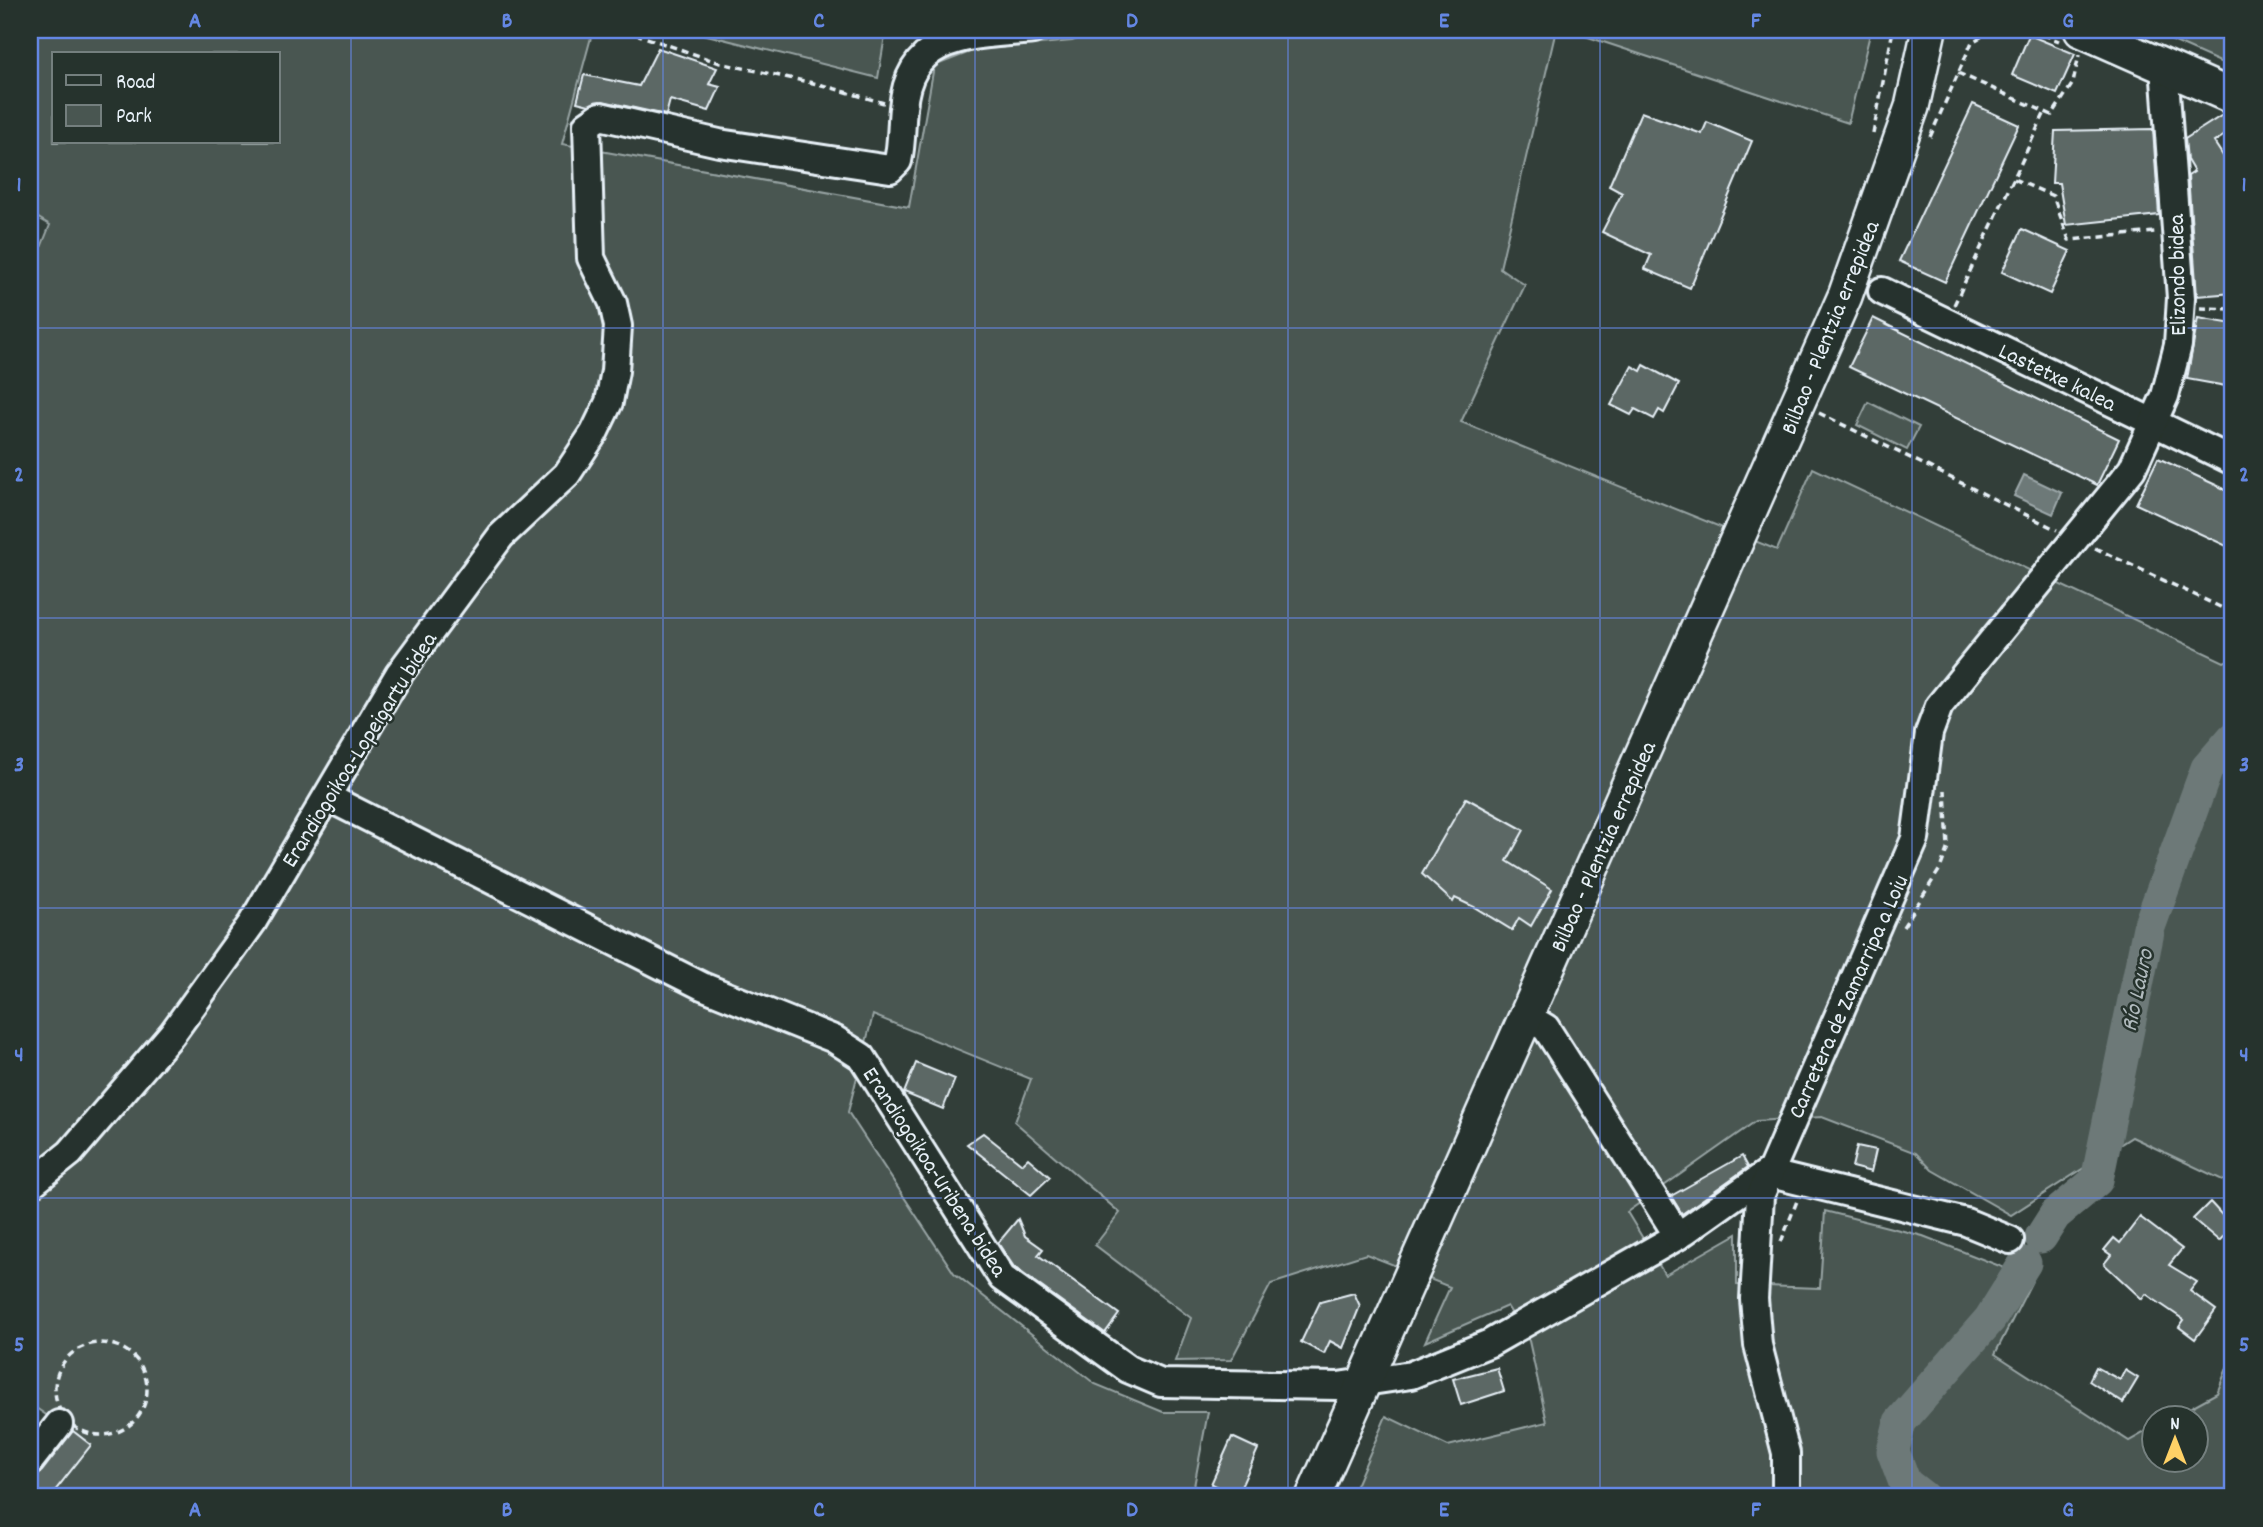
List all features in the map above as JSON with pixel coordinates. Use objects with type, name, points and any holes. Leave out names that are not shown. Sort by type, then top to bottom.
[{"type":"main road","name":"Bilbao - Plentzia errepidea","points":[[1313,1497],[1819,359],[1884,193],[1912,107],[1929,30]]},
{"type":"main road","points":[[1920,72],[1948,30]]},
{"type":"main road","points":[[2080,40],[2164,66],[2233,97]]},
{"type":"street","name":"Erandiogoikoa-Lopeigartu bidea","points":[[30,1185],[70,1153],[172,1034],[252,923],[399,674],[502,536],[567,474],[594,433],[609,402],[615,370],[618,326],[613,303],[591,258],[587,125],[600,116],[619,118],[719,143],[890,169],[898,161],[904,133],[903,108],[912,78],[927,52],[952,38],[1033,30]]},
{"type":"street","name":"Elizondo bidea","points":[[2077,539],[2132,469],[2165,396],[2178,345],[2180,308],[2177,230],[2164,66]]},
{"type":"street","name":"Lastetxe kalea","points":[[1882,291],[2233,461]]},
{"type":"street","name":"Carretera de Zamarripa a Loiu","points":[[1786,1497],[1786,1453],[1758,1345],[1754,1299],[1760,1196],[1767,1173],[1882,920],[1915,839],[1929,733],[1939,706],[2077,539]]},
{"type":"street","name":"Erandiogoikoa-Uribena bidea","points":[[327,797],[668,969],[834,1039],[862,1057],[1002,1278],[1128,1369],[1161,1383],[1338,1386],[1411,1376],[1490,1343],[1678,1236],[1767,1173]]},
{"type":"street","points":[[1526,1016],[1546,1028],[1678,1236]]},
{"type":"street","points":[[1767,1173],[1966,1222],[2010,1240]]},
{"type":"street","points":[[30,1461],[62,1421]]},
{"type":"path","points":[[624,30],[720,63],[822,85],[903,108]]},
{"type":"path","points":[[1958,72],[2052,115],[2073,83],[2080,40]]},
{"type":"path","points":[[1946,322],[2045,112]]},
{"type":"path","points":[[2014,179],[2053,196],[2069,240],[2177,230]]},
{"type":"path","points":[[2180,308],[2233,309]]},
{"type":"path","points":[[1817,412],[2233,613]]},
{"type":"path","points":[[1899,933],[1940,869],[1948,847],[1945,780]]},
{"type":"path","points":[[1779,1247],[1806,1183]]},
{"type":"path","points":[[107,1342],[122,1347],[135,1356],[147,1382],[143,1409],[136,1420],[113,1434],[100,1435],[87,1433],[62,1421],[54,1389],[56,1373],[70,1354],[91,1343],[107,1342]]},
{"type":"green space","points":[[30,30],[593,30],[562,144],[909,207],[934,66],[975,50],[1072,41],[1100,30],[1556,30],[1500,268],[1525,285],[1461,422],[1777,550],[1813,468],[2224,662],[2233,658],[2233,1185],[2132,1137],[2011,1215],[1932,1170],[1916,1153],[1822,1117],[1756,1121],[1627,1212],[1665,1275],[1737,1234],[1737,1285],[1820,1288],[1825,1211],[1923,1236],[2033,1279],[1995,1354],[2129,1441],[2140,1435],[2140,1474],[2210,1474],[2210,1404],[2197,1404],[2217,1393],[2233,1353],[2233,1497],[1351,1497],[1386,1416],[1448,1446],[1547,1422],[1529,1341],[1507,1306],[1425,1342],[1450,1287],[1366,1254],[1271,1284],[1231,1360],[1175,1361],[1191,1318],[1095,1245],[1120,1213],[1015,1122],[1031,1079],[873,1015],[848,1112],[954,1273],[1095,1384],[1163,1412],[1208,1412],[1192,1497],[50,1497],[91,1445],[30,1404],[30,275],[50,225],[30,213]]},
{"type":"green space","points":[[687,30],[886,30],[878,78]]},
{"type":"green space","points":[[1567,30],[1871,30],[1848,123]]},
{"type":"green space","points":[[2148,30],[2233,30],[2233,61],[2220,62]]},
{"type":"green space","points":[[1868,402],[1919,427],[1907,450],[1857,425]]},
{"type":"shaded area","points":[[2024,475],[2062,493],[2053,514],[2014,496]]},
{"type":"building","points":[[2029,35],[2075,54],[2057,94],[2012,75]]},
{"type":"building","points":[[658,48],[717,68],[709,84],[720,87],[709,111],[670,100],[666,115],[603,101],[589,105],[577,102],[584,75],[639,86]]},
{"type":"building","points":[[1973,104],[2019,125],[1945,282],[1899,261]]},
{"type":"building","points":[[1641,112],[1702,134],[1707,122],[1752,141],[1690,288],[1645,269],[1651,255],[1602,232],[1622,193],[1609,186]]},
{"type":"building","points":[[2224,114],[2233,116],[2233,130],[2214,142],[2233,171],[2233,293],[2197,296],[2188,176],[2194,172],[2187,160],[2185,139]]},
{"type":"building","points":[[2153,129],[2159,215],[2066,225],[2059,183],[2052,183],[2055,131]]},
{"type":"building","points":[[2022,229],[2070,251],[2050,294],[2002,272]]},
{"type":"building","points":[[1873,318],[2119,439],[2097,485],[1849,367]]},
{"type":"building","points":[[2198,318],[2233,324],[2233,346],[2226,386],[2187,379]]},
{"type":"building","points":[[1644,365],[1679,384],[1664,413],[1659,410],[1654,419],[1635,409],[1631,415],[1611,405],[1632,366],[1641,371]]},
{"type":"building","points":[[2158,458],[2233,493],[2233,549],[2136,504]]},
{"type":"building","points":[[1466,798],[1524,830],[1507,861],[1552,889],[1531,926],[1519,918],[1512,930],[1474,907],[1455,898],[1453,902],[1422,874]]},
{"type":"building","points":[[916,1063],[955,1079],[943,1109],[904,1093]]},
{"type":"building","points":[[983,1133],[1022,1164],[1028,1158],[1050,1177],[1031,1195],[967,1144]]},
{"type":"building","points":[[1857,1146],[1876,1150],[1871,1172],[1852,1167]]},
{"type":"building","points":[[1742,1156],[1748,1167],[1682,1214],[1671,1196]]},
{"type":"building","points":[[2210,1202],[2233,1227],[2219,1241],[2193,1219]]},
{"type":"building","points":[[2140,1217],[2182,1249],[2169,1265],[2197,1282],[2190,1291],[2216,1310],[2195,1339],[2179,1327],[2184,1320],[2146,1294],[2142,1299],[2104,1264],[2111,1255],[2104,1250],[2114,1238],[2120,1243]]},
{"type":"building","points":[[1018,1219],[1025,1236],[1043,1249],[1038,1255],[1119,1314],[1105,1333],[1014,1267],[998,1243]]},
{"type":"building","points":[[1354,1293],[1360,1306],[1343,1348],[1330,1341],[1324,1354],[1301,1342],[1320,1302]]},
{"type":"building","points":[[2096,1367],[2120,1380],[2125,1370],[2138,1378],[2123,1403],[2089,1381]]},
{"type":"building","points":[[1497,1368],[1504,1391],[1461,1405],[1453,1379]]},
{"type":"building","points":[[73,1431],[91,1445],[50,1497],[30,1497],[30,1481],[42,1471]]},
{"type":"building","points":[[1232,1437],[1258,1449],[1237,1496],[1211,1484]]},
{"type":"waterway","name":"Río Lauro","points":[[2041,1237],[2055,1215],[2097,1180],[2149,927],[2207,768],[2233,738]]},
{"type":"waterway","name":"Río Lauro","points":[[1923,1497],[1905,1483],[1893,1451],[1900,1422],[1990,1319],[2025,1263]]}]
